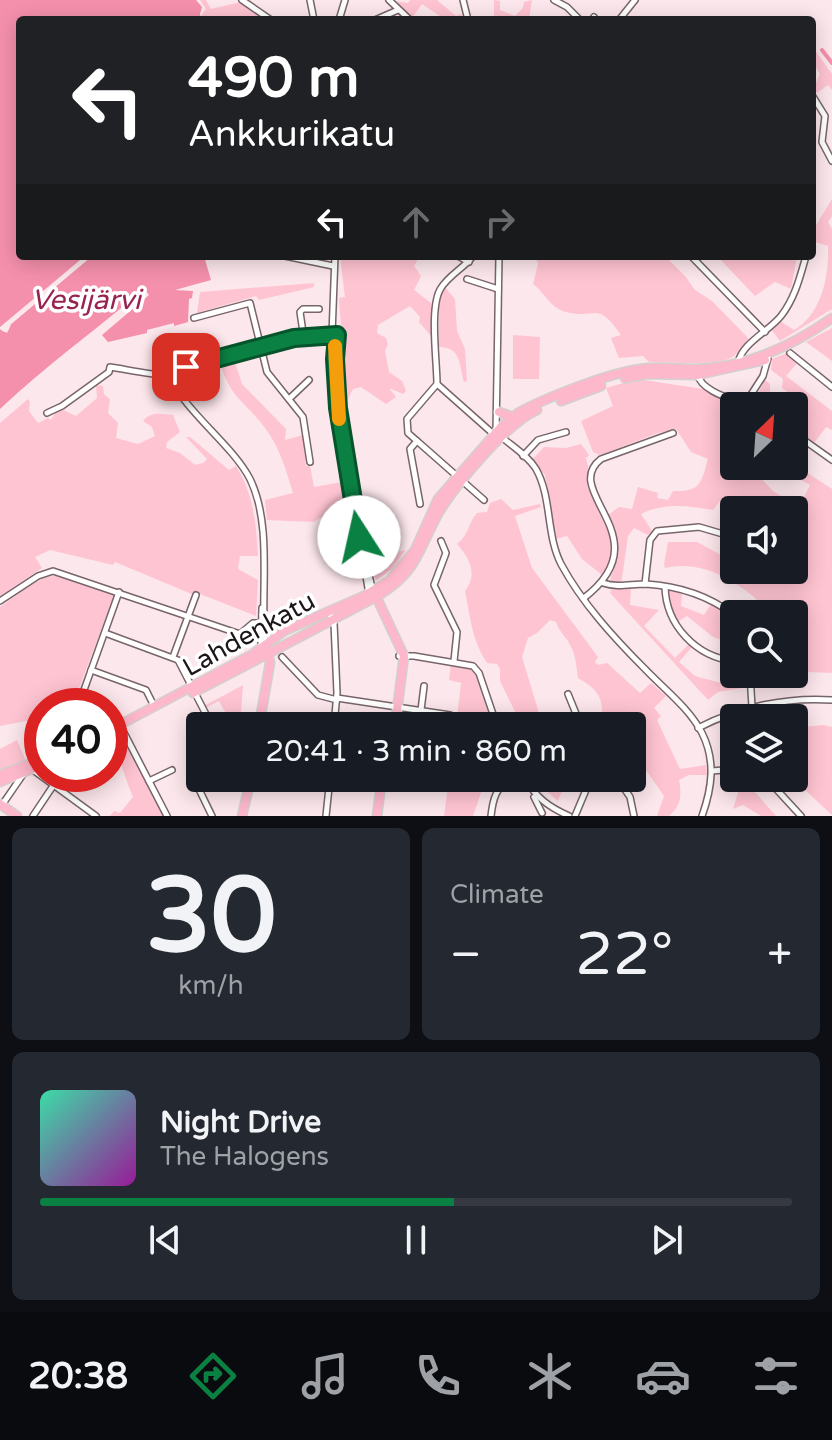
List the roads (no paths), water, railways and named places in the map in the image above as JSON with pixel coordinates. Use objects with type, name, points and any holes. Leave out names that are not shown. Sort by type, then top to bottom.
[{"type":"main road","name":"Lahdenkatu","points":[[460,479],[477,464],[499,433],[531,413],[622,378],[697,372],[768,358],[832,320]]},
{"type":"main road","name":"Lahdenkatu","points":[[738,365],[786,349]]},
{"type":"main road","name":"Lahdenkatu","points":[[128,724],[400,580],[414,564],[460,479],[513,417],[531,407],[636,369],[697,372]]},
{"type":"main road","points":[[498,407],[513,417]]},
{"type":"main road","points":[[372,595],[401,656],[394,712]]},
{"type":"main road","name":"Lahdenkatu","points":[[265,650],[298,627],[331,615]]},
{"type":"main road","points":[[261,712],[266,681],[265,650]]},
{"type":"main road","name":"Lahdenkatu","points":[[128,723],[193,690]]},
{"type":"main road","points":[[0,775],[24,768]]},
{"type":"main road","points":[[0,782],[24,773]]},
{"type":"main road","points":[[242,816],[248,792]]},
{"type":"main road","points":[[380,816],[383,792]]},
{"type":"main road","points":[[1,805],[17,816]]},
{"type":"street","points":[[242,0],[265,16]]},
{"type":"street","points":[[389,0],[405,16]]},
{"type":"street","points":[[554,0],[576,16]]},
{"type":"street","points":[[622,16],[635,0]]},
{"type":"street","points":[[384,16],[398,10]]},
{"type":"street","points":[[816,101],[825,116],[822,142],[832,161]]},
{"type":"street","points":[[304,260],[333,266]]},
{"type":"street","points":[[334,260],[333,337],[338,408],[361,553],[372,595]]},
{"type":"street","points":[[470,260],[446,281],[436,297],[437,384],[407,419],[408,433],[484,500]]},
{"type":"street","points":[[499,260],[499,433]]},
{"type":"street","points":[[695,260],[765,332]]},
{"type":"street","points":[[738,365],[742,352],[777,320],[791,300],[805,260]]},
{"type":"street","points":[[467,279],[498,289]]},
{"type":"street","points":[[194,318],[250,303],[272,381],[303,417],[310,462]]},
{"type":"street","points":[[304,339],[300,312],[303,309],[319,309]]},
{"type":"street","points":[[47,413],[62,406],[109,372],[110,367],[170,374],[304,339],[333,337]]},
{"type":"street","points":[[786,349],[832,387]]},
{"type":"street","points":[[754,392],[768,358]]},
{"type":"street","points":[[697,372],[699,382],[720,393]]},
{"type":"street","points":[[170,374],[176,391],[230,448],[251,482],[261,519],[265,650]]},
{"type":"street","points":[[289,399],[309,380]]},
{"type":"street","points":[[437,384],[499,433],[538,472],[554,547],[560,561],[606,627],[698,728],[709,751],[712,771],[705,815]]},
{"type":"street","points":[[498,407],[499,433]]},
{"type":"street","points":[[523,456],[538,440],[566,432]]},
{"type":"street","points":[[584,598],[603,583],[613,566],[616,551],[611,529],[591,486],[593,467],[601,459],[673,433]]},
{"type":"street","points":[[417,441],[410,449],[420,504]]},
{"type":"street","points":[[808,443],[832,460]]},
{"type":"street","points":[[645,584],[650,540],[657,531],[699,527],[720,533]]},
{"type":"street","points":[[329,533],[357,528]]},
{"type":"street","points":[[441,541],[446,553],[434,585],[457,632],[454,661]]},
{"type":"street","points":[[0,601],[38,576],[53,571],[240,634],[253,623],[262,623]]},
{"type":"street","points":[[603,583],[621,587],[645,584],[665,587],[708,598],[720,606]]},
{"type":"street","points":[[665,587],[672,617],[684,634],[707,653],[720,657]]},
{"type":"street","points":[[85,688],[119,592]]},
{"type":"street","points":[[173,657],[196,595]]},
{"type":"street","points":[[331,615],[336,712]]},
{"type":"street","points":[[105,633],[178,660],[205,712]]},
{"type":"street","points":[[401,656],[469,664],[476,669],[492,712]]},
{"type":"street","points":[[282,657],[318,695],[433,712]]},
{"type":"street","points":[[91,670],[146,690],[155,707]]},
{"type":"street","points":[[421,710],[424,686]]},
{"type":"street","points":[[568,694],[575,712]]},
{"type":"street","points":[[775,704],[813,698],[832,700]]},
{"type":"street","points":[[698,728],[720,717]]},
{"type":"street","points":[[128,739],[167,816]]},
{"type":"street","points":[[149,781],[172,770]]},
{"type":"street","points":[[712,771],[720,770]]},
{"type":"street","points":[[1,805],[24,776]]},
{"type":"street","points":[[33,816],[51,792]]},
{"type":"street","points":[[63,792],[96,816]]},
{"type":"street","points":[[200,792],[212,816]]},
{"type":"street","points":[[326,816],[329,792]]},
{"type":"street","points":[[491,816],[496,792]]},
{"type":"street","points":[[533,792],[547,805],[572,816],[584,792]]},
{"type":"street","points":[[533,792],[543,814]]},
{"type":"street","points":[[627,792],[634,816]]},
{"type":"street","points":[[779,792],[801,816]]},
{"type":"street","points":[[543,814],[547,805]]},
{"type":"water","name":"Vesijärvi","points":[[0,0],[196,0],[202,7],[200,16],[16,16],[16,260],[80,260],[0,327]]},
{"type":"water","name":"Vesijärvi","points":[[87,260],[205,260],[211,280],[175,290],[193,291],[189,299],[188,322],[174,326],[174,323],[108,342],[102,335],[149,295],[144,289],[0,409],[0,329],[8,331],[11,324]]},
{"type":"waterway","points":[[822,50],[832,63]]}]
